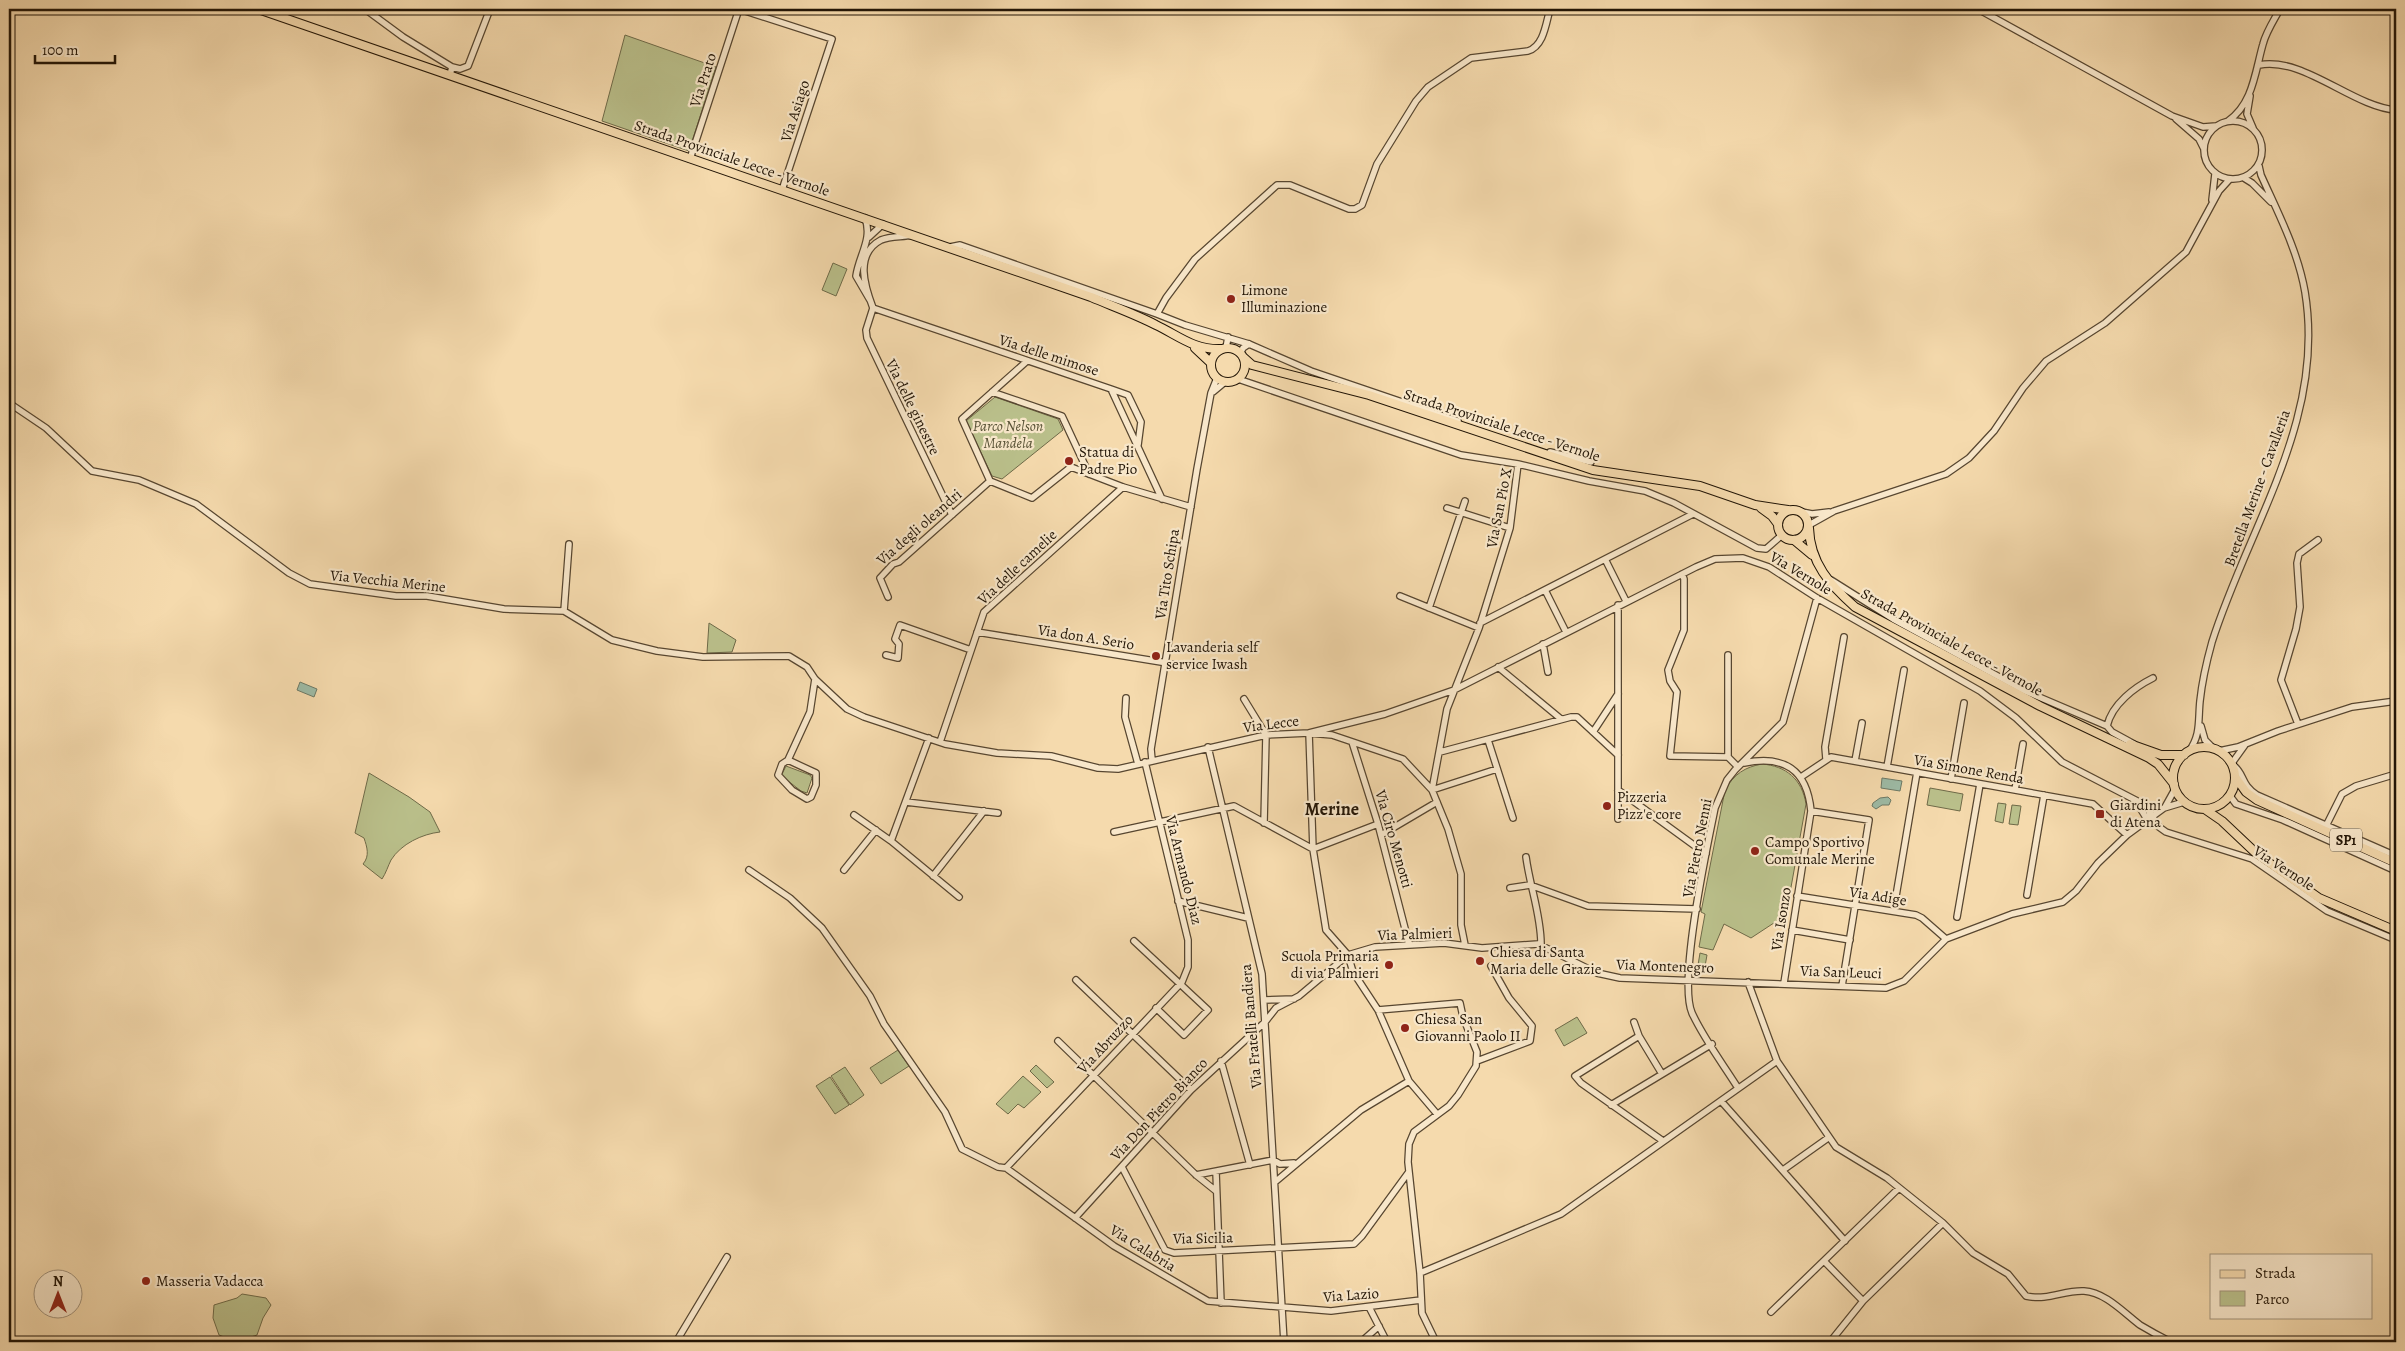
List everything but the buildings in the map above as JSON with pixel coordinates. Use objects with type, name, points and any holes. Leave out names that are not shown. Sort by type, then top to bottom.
[{"type":"main road","name":"Strada Provinciale Lecce - Vernole","points":[[258,9],[451,71],[690,159],[913,234],[1091,297],[1156,325],[1206,350],[1224,349],[1242,355],[1252,365],[1369,395],[1593,470],[1700,486],[1755,504],[1802,512],[1809,527],[1809,541],[1815,558],[1830,585],[1864,612],[2040,706],[2091,729],[2161,755],[2186,753],[2196,748],[2216,750]]},
{"type":"main road","name":"Strada Provinciale Lecce - Vernole","points":[[1192,344],[1211,363],[1213,374],[1221,380],[1270,370]]},
{"type":"main road","points":[[1211,363],[1214,355],[1224,349]]},
{"type":"main road","points":[[1240,376],[1242,355]]},
{"type":"main road","name":"Strada Provinciale Lecce - Vernole","points":[[1755,504],[1772,516],[1778,524],[1782,536],[1794,540],[1815,558]]},
{"type":"main road","points":[[1778,524],[1781,516],[1788,510]]},
{"type":"main road","points":[[1794,540],[1803,537],[1809,527]]},
{"type":"main road","name":"Strada Provinciale Lecce - Vernole","points":[[2091,729],[2158,764],[2184,802]]},
{"type":"main road","points":[[2216,750],[2232,764]]},
{"type":"main road","points":[[2174,787],[2174,772],[2186,753]]},
{"type":"main road","name":"SP1","points":[[2232,764],[2236,778],[2246,792],[2257,800],[2396,864]]},
{"type":"main road","points":[[2206,810],[2221,805],[2230,796],[2236,778]]},
{"type":"main road","points":[[2184,802],[2206,810],[2222,821],[2258,855],[2319,898],[2396,931]]},
{"type":"street","points":[[365,9],[451,71],[468,66],[490,9]]},
{"type":"street","name":"Via Asiago","points":[[739,9],[832,39],[782,190]]},
{"type":"street","name":"Via Prato","points":[[690,159],[739,9]]},
{"type":"street","points":[[1157,314],[1166,298],[1195,259],[1277,185],[1290,185],[1349,209],[1355,209],[1362,205],[1377,164],[1423,91],[1468,59],[1528,51],[1536,47],[1541,40],[1550,9]]},
{"type":"street","points":[[1978,9],[2172,116],[2203,127],[2216,126],[2228,121],[2236,115],[2250,92]]},
{"type":"street","points":[[2172,116],[2199,139],[2204,149],[2206,163],[2215,174],[2229,180],[2244,178],[2259,166],[2263,154],[2262,140],[2247,114],[2250,92],[2259,65],[2263,44],[2280,9]]},
{"type":"street","points":[[2259,65],[2280,64],[2396,110]]},
{"type":"street","points":[[2228,121],[2242,122],[2254,129]]},
{"type":"street","points":[[2204,149],[2207,136],[2216,126]]},
{"type":"street","name":"Bretella Merine - Cavalleria","points":[[2186,753],[2197,740],[2200,702],[2212,642],[2294,434],[2305,393],[2310,340],[2305,291],[2294,248],[2259,166]]},
{"type":"street","points":[[2211,205],[2215,174]]},
{"type":"street","name":"Bretella Merine - Cavalleria","points":[[2244,178],[2252,183],[2276,207]]},
{"type":"street","points":[[1802,512],[1812,514],[1834,511],[1946,474],[1969,458],[1988,438],[2032,376],[2046,361],[2106,323],[2186,252],[2219,191],[2229,180]]},
{"type":"street","points":[[865,218],[869,229],[869,237],[856,276],[873,308]]},
{"type":"street","points":[[869,237],[883,224]]},
{"type":"street","points":[[870,300],[870,295],[863,279],[863,270],[868,254],[884,233],[883,224]]},
{"type":"street","points":[[880,240],[913,234]]},
{"type":"street","points":[[950,247],[960,245],[1185,325],[1249,344],[1311,371],[1516,442],[1591,462]]},
{"type":"street","name":"Via delle mimose","points":[[873,308],[1111,390],[1162,498]]},
{"type":"street","name":"Via delle ginestre","points":[[873,308],[866,330],[867,338],[952,515]]},
{"type":"street","points":[[1224,349],[1228,337]]},
{"type":"street","points":[[1242,355],[1243,348],[1249,344]]},
{"type":"street","points":[[1027,362],[962,418],[990,481],[1032,498],[1071,467],[1123,486],[1191,507]]},
{"type":"street","points":[[1240,376],[1461,455],[1518,464]]},
{"type":"street","name":"Via Tito Schipa","points":[[1152,760],[1151,749],[1211,393],[1221,380]]},
{"type":"street","points":[[1111,390],[1128,395],[1140,422],[1138,446]]},
{"type":"street","points":[[992,392],[1062,416],[1089,474]]},
{"type":"street","name":"Via Vecchia Merine","points":[[9,403],[46,428],[92,470],[139,480],[196,504],[289,573],[310,584],[396,596],[427,596],[504,609],[564,610]]},
{"type":"street","name":"Via San Pio X","points":[[1452,691],[1479,625],[1510,528],[1518,464],[1645,492],[1674,503],[1739,540],[1757,548],[1766,548],[1782,536]]},
{"type":"street","name":"Via degli oleandri","points":[[888,597],[880,578],[893,564],[899,562],[990,481]]},
{"type":"street","name":"Via delle camelie","points":[[940,742],[977,632],[988,608],[1123,486]]},
{"type":"street","points":[[1429,608],[1465,501]]},
{"type":"street","points":[[1446,508],[1510,528]]},
{"type":"street","points":[[1809,527],[1834,511]]},
{"type":"street","points":[[1400,596],[1479,625],[1693,514]]},
{"type":"street","points":[[2298,724],[2280,680],[2296,629],[2300,607],[2296,563],[2299,554],[2318,540]]},
{"type":"street","points":[[564,610],[570,544]]},
{"type":"street","name":"Via Vernole","points":[[1309,733],[1385,714],[1452,691],[1682,574],[1715,559],[1743,558],[1770,567],[1818,598],[1980,691],[2016,718],[2062,762],[2145,805],[2159,827],[2166,832],[2252,859],[2327,911],[2396,940]]},
{"type":"street","points":[[1605,559],[1626,601]]},
{"type":"street","points":[[1682,574],[1684,579],[1685,623],[1668,670],[1670,681],[1677,692],[1670,756],[1728,757],[1740,765],[1764,760],[1779,761],[1801,777],[1826,759],[1825,748],[1844,637]]},
{"type":"street","points":[[1826,576],[1893,620],[2025,691],[2107,726],[2112,732],[2137,747]]},
{"type":"street","points":[[1545,590],[1566,632]]},
{"type":"street","name":"Via Pietro Nenni","points":[[1738,1088],[1692,1011],[1687,981],[1697,909],[1706,854],[1720,794],[1727,780],[1740,765],[1784,722],[1818,598]]},
{"type":"street","points":[[1618,605],[1618,819]]},
{"type":"street","name":"Via Lecce","points":[[564,610],[612,640],[634,647],[703,657],[789,656],[807,666],[815,679],[847,709],[940,742],[997,752],[1051,756],[1098,768],[1118,769],[1266,735],[1309,733],[1332,735],[1403,759],[1432,790],[1448,829],[1461,874],[1461,925],[1464,945]]},
{"type":"street","points":[[886,654],[898,658],[899,644],[895,639],[900,625],[971,650]]},
{"type":"street","name":"Via don A. Serio","points":[[977,632],[1192,667]]},
{"type":"street","points":[[1543,644],[1548,672]]},
{"type":"street","points":[[1728,655],[1728,757]]},
{"type":"street","points":[[1498,667],[1561,720]]},
{"type":"street","points":[[1887,767],[1904,670]]},
{"type":"street","points":[[2107,726],[2109,718],[2133,690],[2153,678]]},
{"type":"street","points":[[788,760],[816,773],[816,785],[811,797],[807,799],[782,782],[778,775],[782,764],[788,760],[810,712],[815,679]]},
{"type":"street","points":[[1452,691],[1432,790],[1497,769]]},
{"type":"street","points":[[1593,732],[1618,694]]},
{"type":"street","points":[[1126,698],[1125,717],[1138,764]]},
{"type":"street","points":[[1244,699],[1266,735],[1264,823]]},
{"type":"street","points":[[2216,750],[2248,742],[2352,707],[2396,701]]},
{"type":"street","points":[[1951,778],[1964,703]]},
{"type":"street","points":[[1440,752],[1577,717],[1618,755]]},
{"type":"street","points":[[2094,720],[2109,718]]},
{"type":"street","name":"Bretella Merine - Cavalleria","points":[[2200,719],[2202,732],[2216,750]]},
{"type":"street","points":[[1855,762],[1862,723]]},
{"type":"street","points":[[1309,733],[1313,848],[1326,930],[1348,955],[1353,972],[1378,1010],[1409,1081],[1437,1114]]},
{"type":"street","points":[[891,840],[929,738]]},
{"type":"street","points":[[1488,740],[1513,818]]},
{"type":"street","name":"Via Ciro Menotti","points":[[1352,742],[1378,824],[1409,944]]},
{"type":"street","points":[[2248,742],[2236,754],[2232,764],[2239,770],[2247,788],[2257,795],[2396,856]]},
{"type":"street","points":[[2015,790],[2023,744]]},
{"type":"street","name":"Via Fratelli Bandiera","points":[[1208,747],[1262,974],[1280,1249],[1284,1342]]},
{"type":"street","name":"Via Simone Renda","points":[[1826,759],[1830,757],[2092,804],[2127,834]]},
{"type":"street","name":"Via Armando Diaz","points":[[1145,762],[1189,949],[1188,967],[1181,983]]},
{"type":"street","points":[[1896,896],[1916,772]]},
{"type":"street","points":[[2326,826],[2342,794],[2356,786],[2396,774]]},
{"type":"street","name":"Via Isonzo","points":[[1784,983],[1811,811],[1810,795],[1801,777]]},
{"type":"street","points":[[1958,917],[1980,784]]},
{"type":"street","points":[[2164,808],[2174,787]]},
{"type":"street","points":[[1618,790],[1706,854]]},
{"type":"street","points":[[2027,895],[2044,795]]},
{"type":"street","points":[[2230,796],[2236,804],[2283,820],[2396,871]]},
{"type":"street","points":[[906,802],[998,812]]},
{"type":"street","points":[[1381,835],[1436,802]]},
{"type":"street","points":[[2164,808],[2184,802]]},
{"type":"street","name":"Via Vernole","points":[[2138,803],[2145,816],[2152,817]]},
{"type":"street","points":[[1114,832],[1234,806],[1313,848],[1378,824]]},
{"type":"street","name":"Via San Leuci","points":[[1784,983],[1872,988],[1895,986],[1914,972],[1946,939],[2005,916],[2063,902],[2076,891],[2098,863],[2127,834],[2164,808]]},
{"type":"street","points":[[933,876],[984,811]]},
{"type":"street","points":[[1811,811],[1869,820],[1842,986]]},
{"type":"street","points":[[2138,826],[2142,811]]},
{"type":"street","points":[[854,815],[891,840],[959,897]]},
{"type":"street","points":[[844,870],[876,830]]},
{"type":"street","points":[[1526,857],[1530,885],[1541,922],[1541,944]]},
{"type":"street","name":"Via Calabria","points":[[749,870],[790,898],[822,928],[870,996],[884,1024],[945,1112],[962,1148],[998,1167],[1006,1168],[1114,1246],[1201,1298],[1221,1303],[1282,1308]]},
{"type":"street","points":[[1510,888],[1530,885],[1588,906],[1697,909]]},
{"type":"street","name":"Via Adige","points":[[1797,896],[1922,918],[1946,939]]},
{"type":"street","points":[[1178,901],[1248,918]]},
{"type":"street","points":[[1792,930],[1850,940]]},
{"type":"street","points":[[1134,941],[1208,1010],[1184,1035],[1156,1008]]},
{"type":"street","name":"Via Palmieri","points":[[1266,1022],[1276,1008],[1294,999],[1348,955],[1375,947],[1409,944],[1464,945]]},
{"type":"street","name":"Via Montenegro","points":[[1464,945],[1482,948],[1541,944],[1597,973],[1609,976],[1687,981],[1784,983]]},
{"type":"street","points":[[1477,1062],[1530,1041],[1532,1026],[1509,998],[1491,966]]},
{"type":"street","points":[[1076,980],[1191,1090]]},
{"type":"street","points":[[1748,982],[1777,1061],[1828,1138],[1845,1154],[1886,1178],[1899,1188],[1943,1223],[1973,1253],[2008,1274],[2026,1296],[2043,1298],[2084,1291],[2090,1292],[2107,1300],[2142,1326],[2171,1342]]},
{"type":"street","name":"Via Abruzzo","points":[[1006,1168],[1181,983]]},
{"type":"street","points":[[1264,1000],[1294,999]]},
{"type":"street","points":[[1378,1010],[1460,1003],[1463,1017],[1477,1052],[1477,1062],[1458,1095],[1448,1106],[1414,1132],[1409,1144],[1408,1173],[1420,1273],[1422,1312],[1436,1342]]},
{"type":"street","name":"Via Don Pietro Bianco","points":[[1075,1218],[1191,1090],[1266,1022]]},
{"type":"street","points":[[1634,1022],[1639,1036],[1662,1074]]},
{"type":"street","points":[[1639,1036],[1575,1076],[1581,1084],[1663,1141]]},
{"type":"street","points":[[1058,1041],[1196,1176],[1216,1191]]},
{"type":"street","points":[[1611,1105],[1712,1044]]},
{"type":"street","points":[[1221,1061],[1250,1165]]},
{"type":"street","points":[[1420,1273],[1561,1214],[1777,1061]]},
{"type":"street","points":[[1275,1182],[1361,1110],[1409,1081]]},
{"type":"street","points":[[1721,1101],[1845,1241]]},
{"type":"street","points":[[1783,1170],[1828,1138]]},
{"type":"street","points":[[1196,1176],[1273,1160],[1280,1164],[1297,1162]]},
{"type":"street","name":"Via Sicilia","points":[[1122,1167],[1167,1252],[1280,1249],[1354,1244],[1362,1236],[1408,1173]]},
{"type":"street","points":[[1216,1172],[1221,1303]]},
{"type":"street","points":[[1771,1312],[1899,1188]]},
{"type":"street","points":[[1830,1342],[1863,1301],[1943,1223]]},
{"type":"street","points":[[676,1342],[727,1257]]},
{"type":"street","points":[[1824,1261],[1863,1301]]},
{"type":"street","name":"Via Lazio","points":[[1282,1308],[1331,1310],[1369,1308],[1422,1300]]},
{"type":"street","points":[[1369,1308],[1387,1342]]},
{"type":"street","points":[[1361,1342],[1379,1326]]},
{"type":"green space","points":[[625,35],[716,67],[689,151],[602,121]]},
{"type":"green space","points":[[833,263],[847,269],[836,296],[822,290]]},
{"type":"green space","name":"Parco Nelson Mandela","points":[[995,397],[1058,419],[1063,430],[1002,479],[992,476],[966,421]]},
{"type":"green space","points":[[709,623],[736,640],[732,652],[707,653]]},
{"type":"green space","name":"Campo Sportivo Comunale Merine","points":[[1762,764],[1771,765],[1791,775],[1801,787],[1806,804],[1786,915],[1751,938],[1724,924],[1713,950],[1699,947],[1705,914],[1701,912],[1725,790],[1740,772]]},
{"type":"green space","points":[[786,766],[810,775],[812,778],[807,793],[801,791],[783,777],[782,774]]},
{"type":"green space","points":[[369,773],[430,812],[440,832],[426,835],[400,849],[391,860],[382,879],[363,864],[367,855],[366,845],[364,838],[355,833]]},
{"type":"green space","points":[[1930,788],[1963,794],[1960,811],[1927,805]]},
{"type":"green space","points":[[1998,803],[2006,804],[2003,823],[1995,821]]},
{"type":"green space","points":[[2012,805],[2021,806],[2018,825],[2009,824]]},
{"type":"green space","points":[[1700,953],[1707,955],[1704,972],[1697,971]]},
{"type":"green space","points":[[1577,1017],[1587,1033],[1564,1046],[1555,1030]]},
{"type":"green space","points":[[898,1050],[909,1066],[881,1084],[870,1068]]},
{"type":"green space","points":[[1036,1065],[1054,1082],[1047,1088],[1030,1071]]},
{"type":"green space","points":[[845,1067],[864,1095],[850,1105],[831,1076]]},
{"type":"green space","points":[[1023,1076],[1041,1092],[1024,1108],[1018,1104],[1008,1114],[996,1104]]},
{"type":"green space","points":[[830,1077],[849,1105],[835,1114],[816,1086]]},
{"type":"green space","points":[[242,1294],[266,1298],[271,1305],[263,1318],[257,1335],[237,1342],[219,1335],[213,1318],[214,1305],[237,1298]]},
{"type":"shaded area","points":[[300,682],[317,689],[314,697],[297,690]]},
{"type":"shaded area","points":[[1882,778],[1902,781],[1900,791],[1881,788]]},
{"type":"shaded area","points":[[1888,797],[1891,800],[1889,805],[1882,805],[1876,809],[1872,806],[1880,798]]},
{"type":"place","name":"Limone Illuminazione","points":[[1231,299]]},
{"type":"place","name":"Statua di Padre Pio","points":[[1069,461]]},
{"type":"place","name":"Lavanderia self service Iwash","points":[[1156,656]]},
{"type":"place","name":"Pizzeria Pizz'e core","points":[[1607,806]]},
{"type":"place","name":"Giardini di Atena","points":[[2100,814]]},
{"type":"place","name":"Campo Sportivo Comunale Merine","points":[[1755,851]]},
{"type":"place","name":"Chiesa di Santa Maria delle Grazie","points":[[1480,961]]},
{"type":"place","name":"Scuola Primaria di via Palmieri","points":[[1389,965]]},
{"type":"place","name":"Chiesa San Giovanni Paolo II","points":[[1405,1028]]},
{"type":"place","name":"Masseria Vadacca","points":[[146,1281]]},
{"type":"district","name":"Merine","points":[[1332,809]]}]
